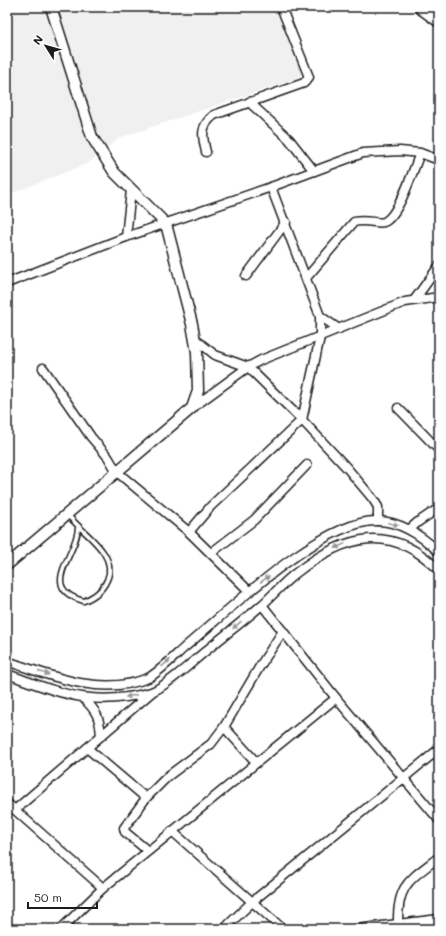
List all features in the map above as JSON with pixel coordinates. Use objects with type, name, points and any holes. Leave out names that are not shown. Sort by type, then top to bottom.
[{"type":"street","points":[[50,7],[92,137],[114,172],[166,224],[195,340],[199,378],[198,391],[192,408]]},
{"type":"street","points":[[206,152],[202,134],[208,119],[214,115],[304,83],[309,77],[281,7]]},
{"type":"street","points":[[249,102],[289,138],[314,171]]},
{"type":"street","points":[[7,283],[126,238],[363,153],[393,151],[420,153],[439,160]]},
{"type":"street","points":[[307,277],[354,222],[363,220],[379,223],[387,220],[398,206],[404,195],[420,153]]},
{"type":"street","points":[[189,532],[211,506],[302,420],[320,337],[320,316],[307,277],[271,187]]},
{"type":"street","points":[[126,238],[131,190]]},
{"type":"street","points":[[246,276],[286,222]]},
{"type":"street","points":[[415,299],[439,266]]},
{"type":"street","points":[[7,565],[68,515],[192,408],[248,367],[415,299],[439,297]]},
{"type":"street","points":[[320,316],[339,329]]},
{"type":"street","points":[[195,340],[216,355],[248,367],[302,420],[347,468],[373,499],[378,507],[378,521]]},
{"type":"street","points":[[43,368],[91,437],[108,457],[117,472],[189,532],[249,591]]},
{"type":"street","points":[[398,408],[439,450]]},
{"type":"street","points":[[211,553],[254,520],[307,465]]},
{"type":"street","points":[[410,529],[439,508]]},
{"type":"street","points":[[7,661],[69,681],[102,686],[148,678],[249,591],[314,543],[345,527],[378,521],[410,529],[439,552]]},
{"type":"street","points":[[16,809],[153,692],[184,669],[262,604],[295,573],[323,554],[349,542],[373,538],[394,542],[411,548],[427,558],[439,570]]},
{"type":"street","points":[[262,604],[336,698],[405,778],[418,798],[439,820]]},
{"type":"street","points":[[148,850],[125,832],[124,828],[146,798],[168,776],[207,747],[224,727],[260,666],[283,631]]},
{"type":"street","points":[[7,674],[65,695],[84,699],[121,698],[153,692]]},
{"type":"street","points":[[61,929],[104,888],[148,850],[336,698]]},
{"type":"street","points":[[84,699],[94,708],[98,715],[101,736]]},
{"type":"street","points":[[224,727],[256,762]]},
{"type":"street","points":[[87,748],[146,798]]},
{"type":"street","points":[[224,929],[253,901],[439,749]]},
{"type":"street","points":[[7,803],[16,809],[104,888]]},
{"type":"street","points":[[172,831],[283,929]]},
{"type":"street","points":[[403,925],[397,909],[401,890],[416,875],[439,857]]},
{"type":"street","points":[[357,929],[403,925],[439,919]]},
{"type":"lane","points":[[68,515],[103,551],[109,562],[108,577],[104,585],[98,593],[84,601],[74,598],[64,589],[60,580],[63,567],[78,535],[78,527]]},
{"type":"shaded area","points":[[7,7],[284,7],[310,74],[119,138],[89,163],[7,195]]}]
